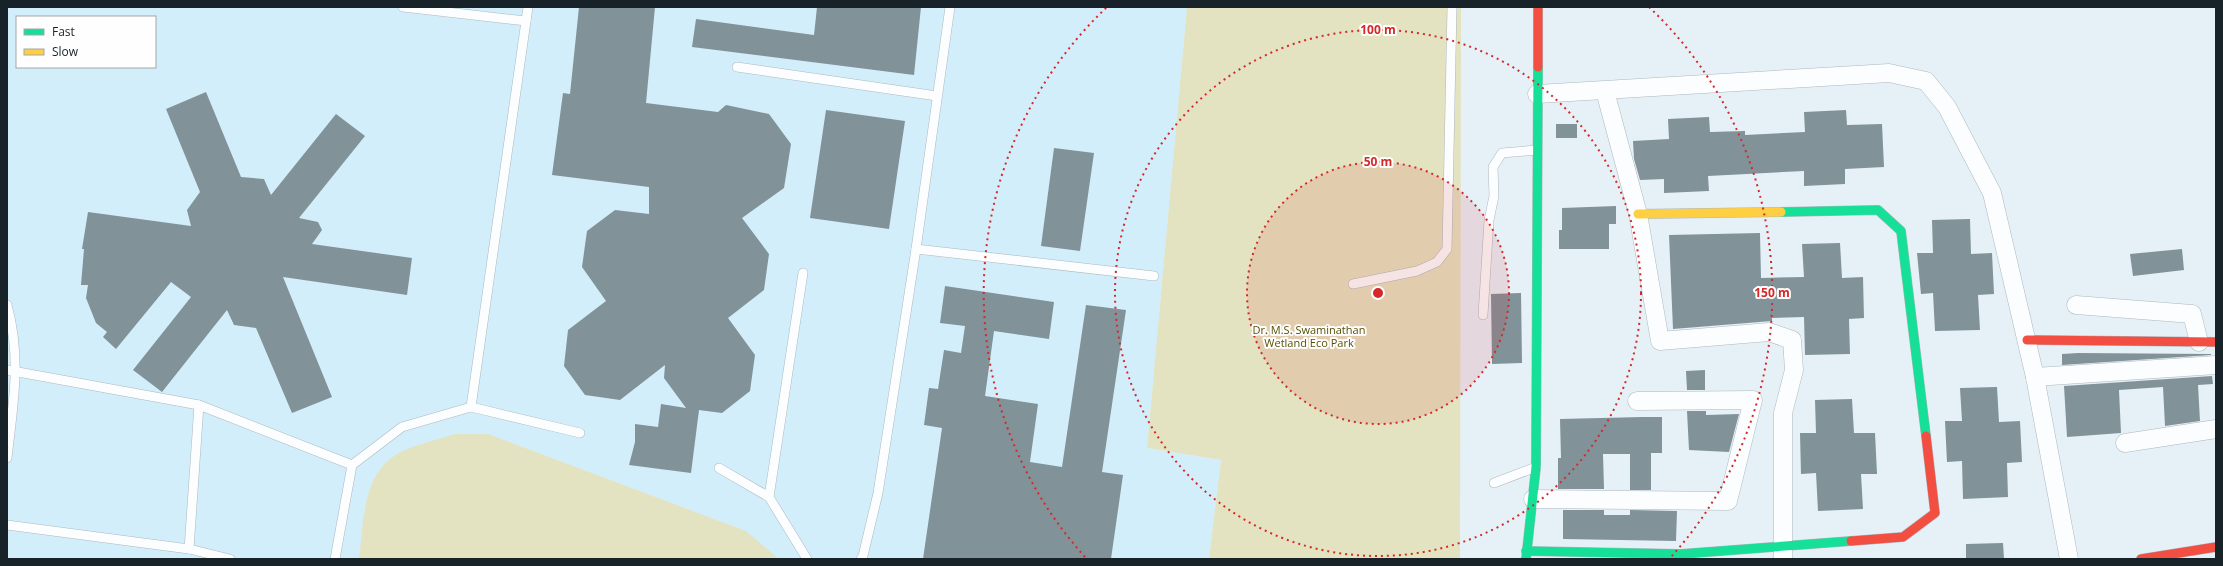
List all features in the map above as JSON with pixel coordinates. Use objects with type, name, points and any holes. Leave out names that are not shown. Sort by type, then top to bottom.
[{"type":"street","points":[[1538,7],[1536,467],[1526,555],[1783,552],[1903,537],[1935,513],[1901,231],[1878,210],[1638,214]]},
{"type":"street","points":[[1537,94],[1889,74],[1926,81],[1947,107],[1992,193],[2035,377],[2069,559]]},
{"type":"street","points":[[1605,91],[1638,214],[1660,341],[1769,332],[1792,340],[1794,370],[1783,413],[1783,552]]},
{"type":"street","points":[[2026,340],[2207,342],[2192,314],[2076,305]]},
{"type":"street","points":[[2035,377],[2216,365]]},
{"type":"street","points":[[1533,500],[1728,501],[1753,400],[1637,401]]},
{"type":"street","points":[[2126,443],[2216,429]]},
{"type":"street","points":[[2141,559],[2216,547]]},
{"type":"lane","points":[[403,7],[526,21]]},
{"type":"lane","points":[[471,407],[528,7]]},
{"type":"lane","points":[[861,559],[863,556],[878,492],[916,248],[950,7]]},
{"type":"lane","points":[[1353,284],[1417,272],[1437,262],[1447,249],[1452,7]]},
{"type":"lane","points":[[737,67],[937,96]]},
{"type":"lane","points":[[1483,315],[1489,220],[1494,196],[1493,167],[1502,153],[1537,150]]},
{"type":"lane","points":[[916,248],[1154,276]]},
{"type":"lane","points":[[769,498],[803,273]]},
{"type":"lane","points":[[7,305],[13,327],[17,371],[7,458]]},
{"type":"lane","points":[[7,370],[199,405],[352,465]]},
{"type":"lane","points":[[189,549],[199,405]]},
{"type":"lane","points":[[335,559],[352,465],[402,427],[471,407],[580,433]]},
{"type":"lane","points":[[1494,483],[1536,467]]},
{"type":"lane","points":[[719,468],[769,498],[807,559]]},
{"type":"lane","points":[[7,525],[189,549],[230,559]]},
{"type":"shaded area","points":[[7,7],[1187,7],[1147,448],[1221,460],[1209,559],[7,559]]},
{"type":"green space","name":"Dr. M.S. Swaminathan Wetland Eco Park","points":[[1187,7],[1461,7],[1460,559],[1209,559],[1221,460],[1147,448]]},
{"type":"green space","points":[[455,434],[488,434],[746,531],[779,559],[359,559],[364,512],[373,482],[380,469],[391,458],[405,450]]},
{"type":"building","points":[[579,7],[655,7],[646,103],[718,112],[726,105],[769,114],[791,144],[784,188],[742,218],[769,254],[764,290],[728,318],[755,355],[750,391],[722,413],[699,410],[691,473],[629,465],[635,442],[635,424],[658,427],[661,404],[686,408],[664,378],[665,365],[620,400],[585,395],[564,366],[568,330],[606,301],[582,267],[587,231],[615,210],[649,214],[649,187],[552,175],[563,93],[570,94]]},
{"type":"building","points":[[817,7],[921,7],[914,75],[692,47],[696,19],[814,35]]},
{"type":"building","points":[[206,92],[241,177],[264,179],[271,195],[336,114],[365,136],[299,218],[318,222],[322,230],[312,244],[412,258],[407,295],[283,277],[332,397],[292,413],[256,328],[234,325],[227,310],[162,392],[133,370],[191,297],[171,282],[116,349],[103,337],[107,332],[96,323],[86,298],[88,285],[81,285],[84,249],[82,249],[88,212],[191,226],[187,210],[200,192],[166,109]]},
{"type":"building","points":[[826,110],[905,121],[889,229],[810,218]]},
{"type":"building","points":[[1846,110],[1847,125],[1882,124],[1884,167],[1845,169],[1845,184],[1804,186],[1804,171],[1708,176],[1709,191],[1664,193],[1664,179],[1640,180],[1634,159],[1633,141],[1669,139],[1668,119],[1709,117],[1710,132],[1745,131],[1745,135],[1805,132],[1804,112]]},
{"type":"building","points":[[1556,124],[1577,124],[1577,138],[1556,138]]},
{"type":"building","points":[[1054,148],[1094,153],[1080,251],[1041,246]]},
{"type":"building","points":[[1616,206],[1616,224],[1609,224],[1609,249],[1559,249],[1559,230],[1562,230],[1562,208]]},
{"type":"building","points":[[1970,219],[1971,254],[1992,253],[1994,294],[1978,295],[1980,330],[1935,331],[1933,293],[1921,294],[1917,253],[1933,253],[1932,220]]},
{"type":"building","points":[[1760,233],[1761,278],[1804,277],[1802,244],[1840,243],[1842,278],[1863,277],[1864,318],[1849,319],[1850,354],[1805,355],[1804,317],[1772,318],[1772,321],[1673,329],[1669,235]]},
{"type":"building","points":[[2182,249],[2184,270],[2133,276],[2130,254]]},
{"type":"building","points":[[945,286],[1054,302],[1049,339],[994,331],[985,396],[1038,404],[1030,462],[1062,467],[1086,305],[1126,310],[1102,472],[1123,475],[1111,559],[923,559],[942,428],[924,425],[929,388],[938,389],[944,350],[961,353],[965,326],[940,323]]},
{"type":"building","points":[[1521,293],[1522,363],[1492,364],[1491,294]]},
{"type":"building","points":[[2062,354],[2211,355],[2062,365]]},
{"type":"building","points":[[1705,370],[1705,390],[1687,390],[1686,371]]},
{"type":"building","points":[[2212,376],[2213,384],[2198,385],[2200,421],[2165,426],[2163,387],[2119,390],[2121,433],[2067,437],[2064,386]]},
{"type":"building","points":[[1997,387],[1999,422],[2020,421],[2022,462],[2007,463],[2008,497],[1963,499],[1962,461],[1947,462],[1945,421],[1962,421],[1960,388]]},
{"type":"building","points":[[1852,399],[1854,433],[1875,433],[1877,474],[1861,474],[1863,509],[1818,511],[1816,473],[1801,474],[1800,433],[1816,433],[1815,400]]},
{"type":"building","points":[[1687,411],[1706,411],[1706,415],[1739,414],[1729,452],[1689,450]]},
{"type":"building","points":[[1662,417],[1662,453],[1651,453],[1651,490],[1630,490],[1630,454],[1603,454],[1604,489],[1558,489],[1558,458],[1561,458],[1560,419]]},
{"type":"building","points":[[1563,510],[1604,510],[1604,515],[1630,515],[1630,510],[1677,511],[1676,541],[1563,539]]},
{"type":"building","points":[[2003,543],[2004,559],[1966,559],[1966,544]]},
{"type":"traffic: fast","points":[[1526,559],[1536,467],[1538,67]]},
{"type":"traffic: fast","points":[[1781,212],[1878,210],[1901,231],[1926,436]]},
{"type":"traffic: fast","points":[[1526,551],[1681,554],[1851,541]]},
{"type":"traffic: slow","points":[[1638,214],[1781,212]]},
{"type":"traffic: jam","points":[[1538,7],[1538,67]]},
{"type":"traffic: jam","points":[[2027,340],[2216,342]]},
{"type":"traffic: jam","points":[[1851,541],[1903,537],[1935,513],[1926,436]]},
{"type":"traffic: jam","points":[[2141,559],[2216,547]]}]
